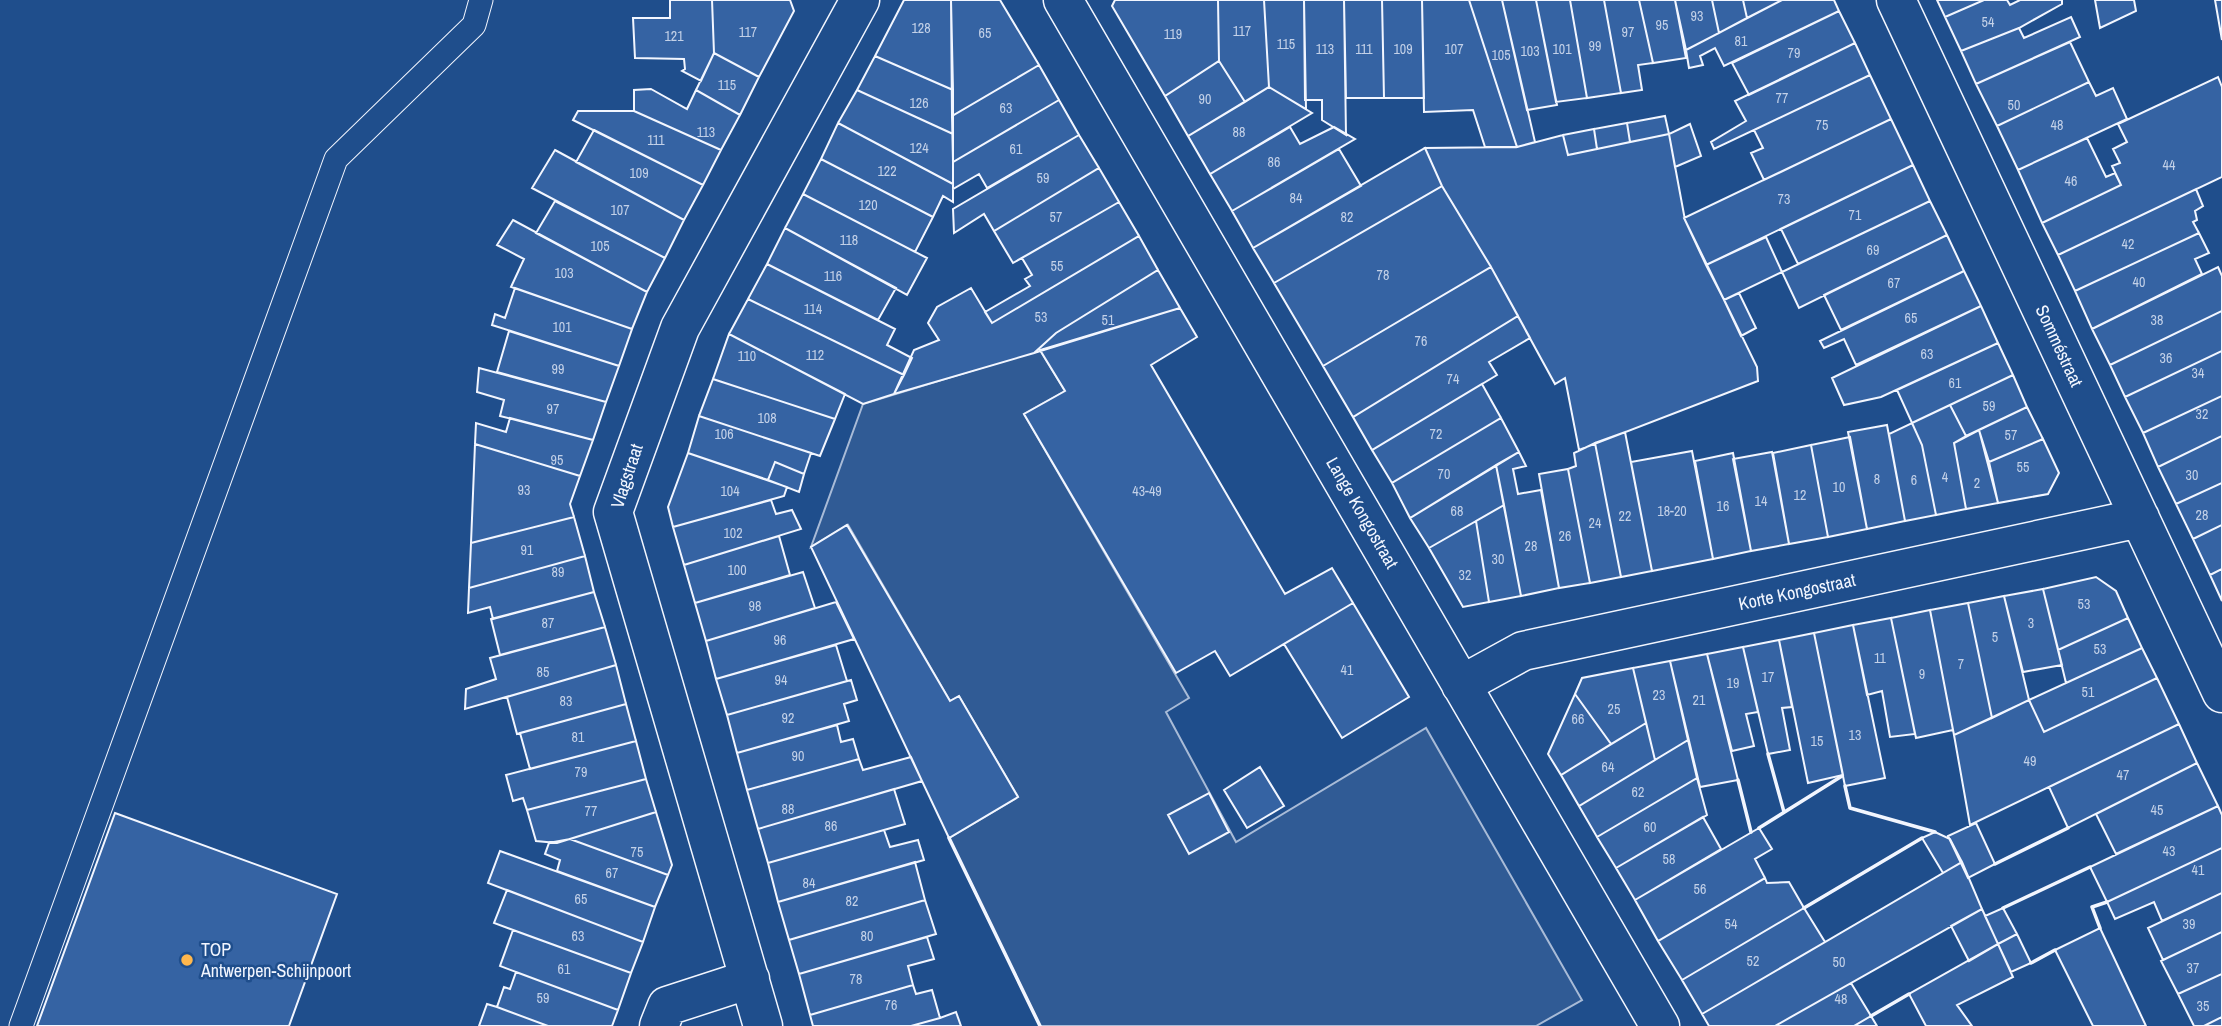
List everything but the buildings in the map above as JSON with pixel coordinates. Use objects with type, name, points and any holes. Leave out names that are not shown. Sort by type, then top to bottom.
[{"type":"street","name":"Vlagstraat","points":[[763,1026],[613,512],[680,328],[860,0]]},
{"type":"street","name":"Lange Kongostraat","points":[[1063,0],[1660,1026]]},
{"type":"street","name":"Somméstraat","points":[[1896,0],[2222,693]]},
{"type":"street","name":"Korte Kongostraat","points":[[1461,685],[1523,651],[2140,518]]},
{"type":"street","points":[[659,1026],[667,1006],[750,979]]},
{"type":"lane","points":[[21,1026],[336,159],[474,25],[481,0]]},
{"type":"shaded area","points":[[1040,350],[1065,391],[1024,414],[1189,698],[1166,712],[1236,842],[1426,728],[1582,1000],[1536,1026],[1040,1026],[949,838],[1018,797],[959,696],[950,701],[848,525],[811,547],[863,404]]},
{"type":"wall","points":[[1768,754],[1784,812]]},
{"type":"wall","points":[[1759,828],[1842,776]]},
{"type":"wall","points":[[1738,780],[1751,832]]},
{"type":"wall","points":[[1845,786],[1850,808],[1935,832]]},
{"type":"wall","points":[[1995,864],[2068,828]]},
{"type":"wall","points":[[949,838],[1040,1026]]},
{"type":"wall","points":[[1804,908],[1922,838]]},
{"type":"wall","points":[[2003,908],[2090,867]]},
{"type":"wall","points":[[2100,928],[2092,907],[2107,902]]},
{"type":"wall","points":[[2031,963],[2055,950]]},
{"type":"wall","points":[[1871,1016],[1909,994]]},
{"type":"place","name":"TOP Antwerpen-Schijnpoort","points":[[187,960]]}]
